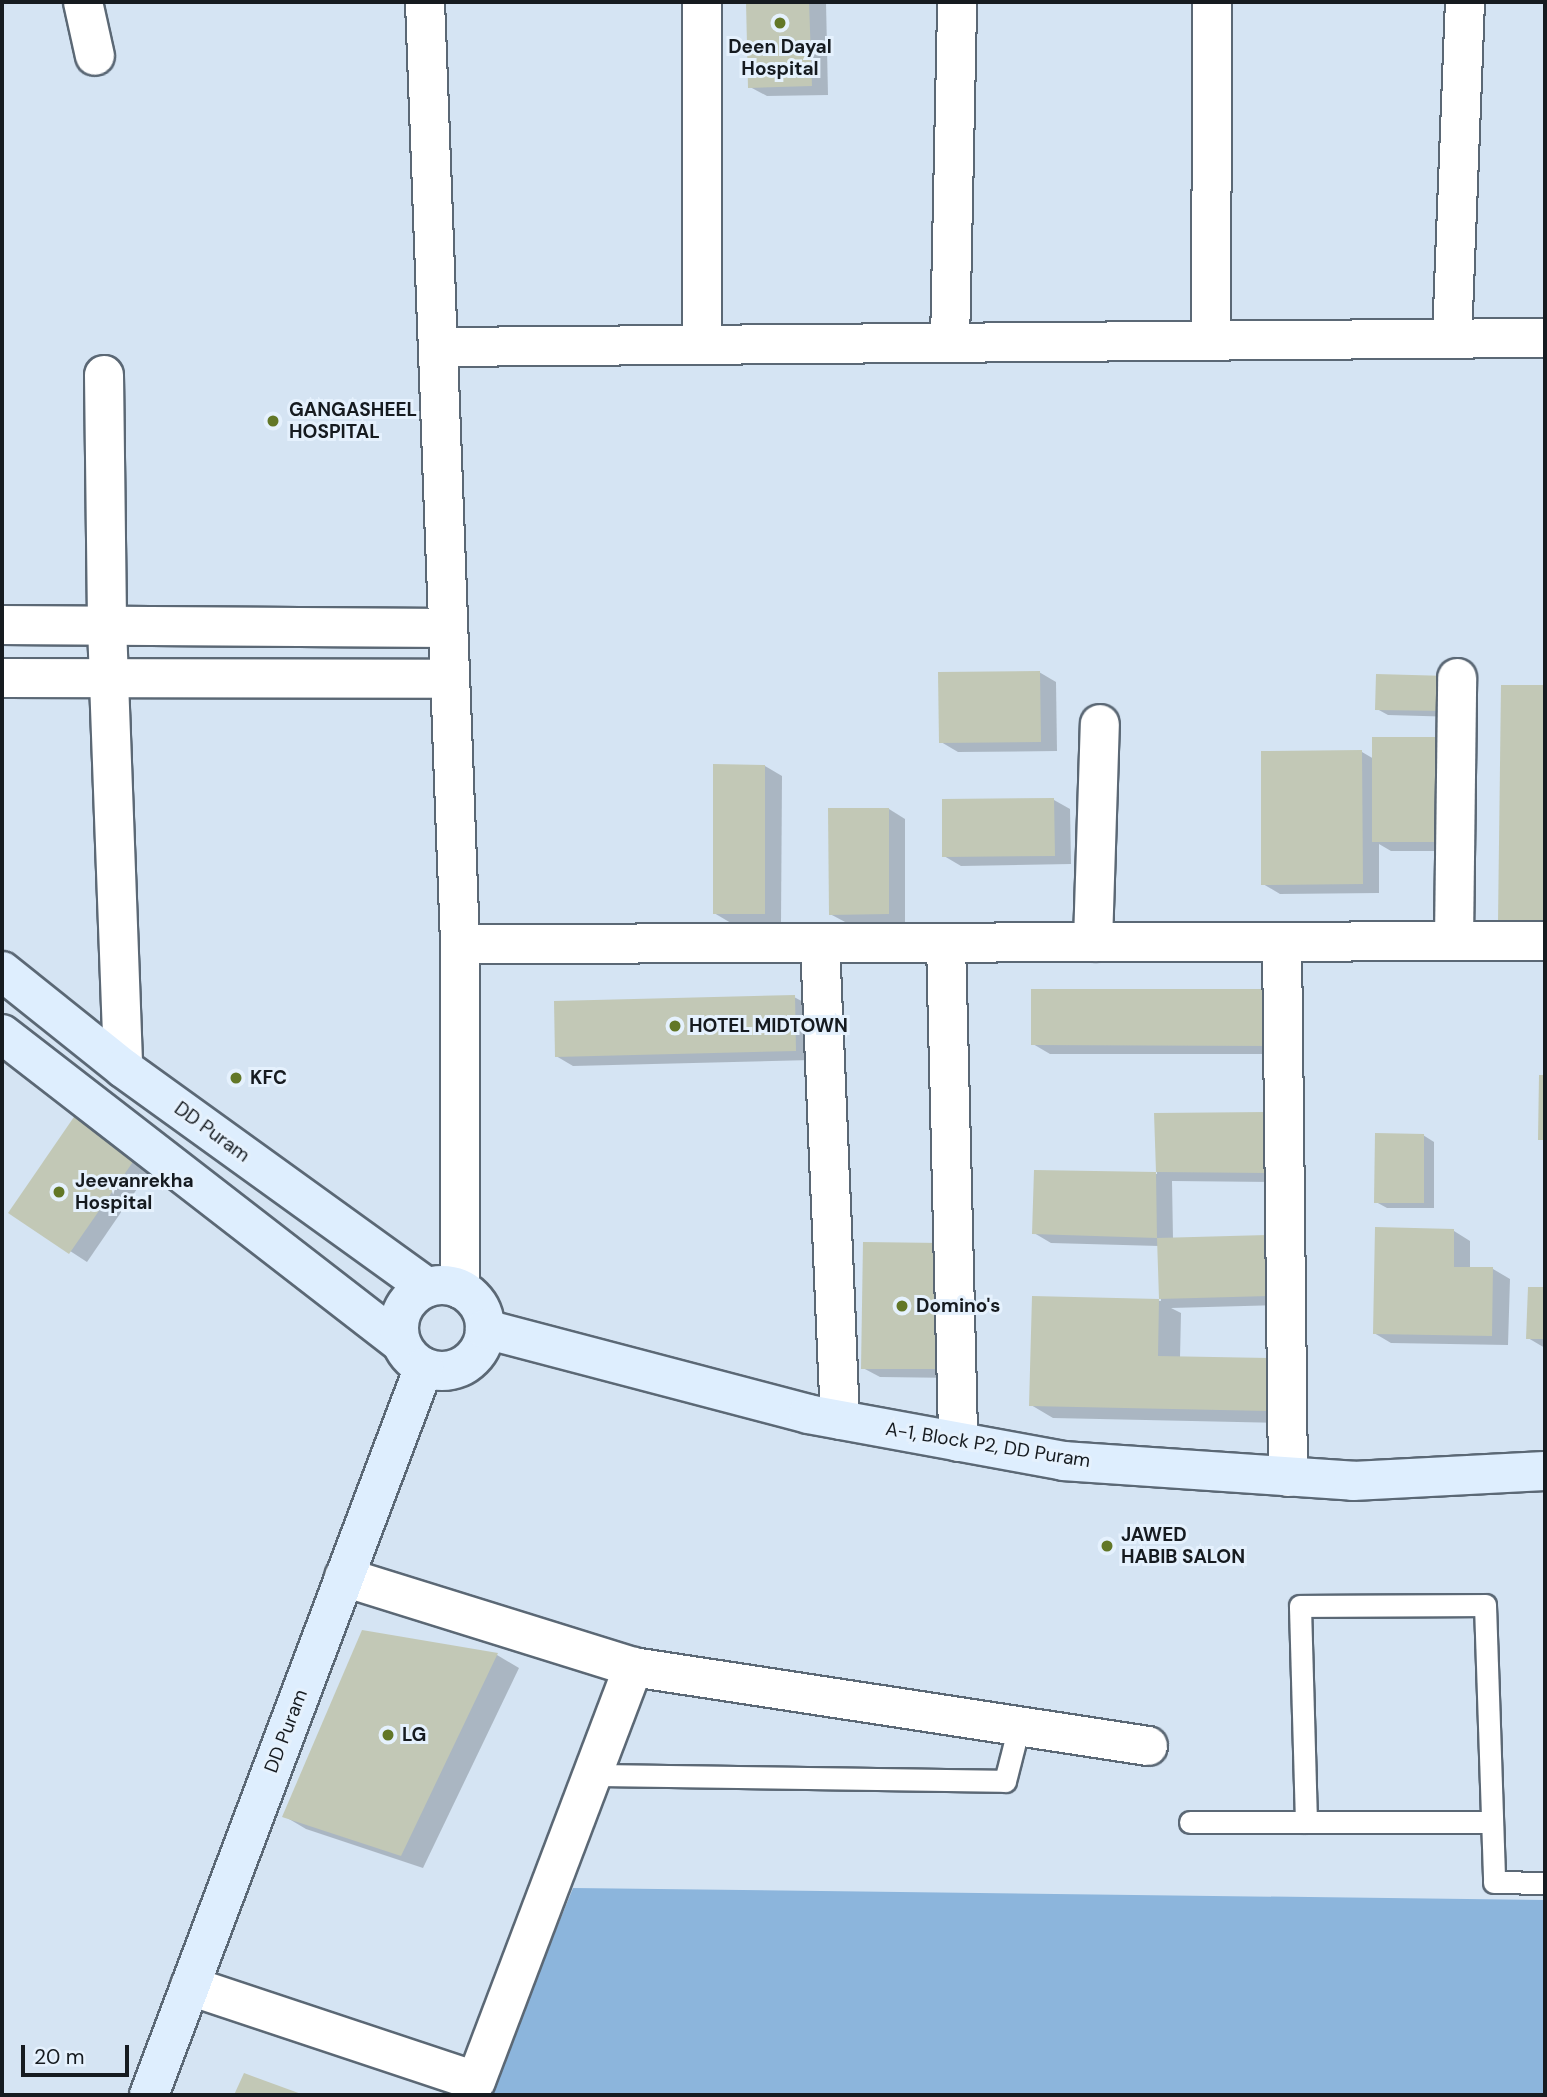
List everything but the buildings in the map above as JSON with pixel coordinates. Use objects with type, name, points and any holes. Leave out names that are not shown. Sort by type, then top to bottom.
[{"type":"street","points":[[83,2],[94,56]]},
{"type":"street","points":[[425,2],[460,944],[443,1288]]},
{"type":"street","points":[[702,2],[702,344]]},
{"type":"street","points":[[950,343],[957,2]]},
{"type":"street","points":[[1211,341],[1212,2]]},
{"type":"street","points":[[1452,339],[1465,2]]},
{"type":"street","points":[[438,347],[1545,338]]},
{"type":"street","points":[[104,375],[107,626],[123,1068]]},
{"type":"street","points":[[2,625],[448,628]]},
{"type":"street","points":[[2,678],[450,679]]},
{"type":"street","points":[[1454,940],[1457,678]]},
{"type":"street","points":[[1093,942],[1100,724]]},
{"type":"street","points":[[460,944],[1545,941]]},
{"type":"street","points":[[1282,942],[1288,1477]]},
{"type":"street","points":[[820,943],[840,1420]]},
{"type":"street","points":[[946,943],[958,1442]]},
{"type":"street","name":"DD Puram","points":[[2,971],[123,1068],[443,1288]]},
{"type":"street","points":[[2,1034],[412,1355],[440,1371],[471,1359],[485,1329],[473,1298],[443,1288],[412,1296],[402,1310],[412,1355]]},
{"type":"street","name":"A-1, Block P2, DD Puram","points":[[485,1329],[840,1420],[1063,1461],[1353,1481],[1545,1471]]},
{"type":"street","name":"DD Puram","points":[[149,2095],[344,1577],[412,1355]]},
{"type":"street","points":[[344,1577],[633,1667],[1148,1746]]},
{"type":"street","points":[[190,1986],[476,2081],[633,1667]]},
{"type":"lane","points":[[1306,1822],[1300,1606],[1485,1605],[1494,1882],[1545,1883]]},
{"type":"lane","points":[[592,1775],[1005,1780],[1019,1727]]},
{"type":"lane","points":[[1190,1822],[1492,1822]]},
{"type":"shaded area","points":[[573,1888],[1545,1900],[1545,2095],[489,2095]]},
{"type":"place","name":"Deen Dayal Hospital","points":[[780,23]]},
{"type":"place","name":"GANGASHEEL HOSPITAL","points":[[273,421]]},
{"type":"place","name":"HOTEL MIDTOWN","points":[[675,1026]]},
{"type":"place","name":"KFC","points":[[236,1078]]},
{"type":"place","name":"Jeevanrekha Hospital","points":[[59,1192]]},
{"type":"place","name":"Domino's","points":[[902,1306]]},
{"type":"place","name":"JAWED HABIB SALON","points":[[1107,1546]]},
{"type":"place","name":"LG","points":[[388,1735]]}]
